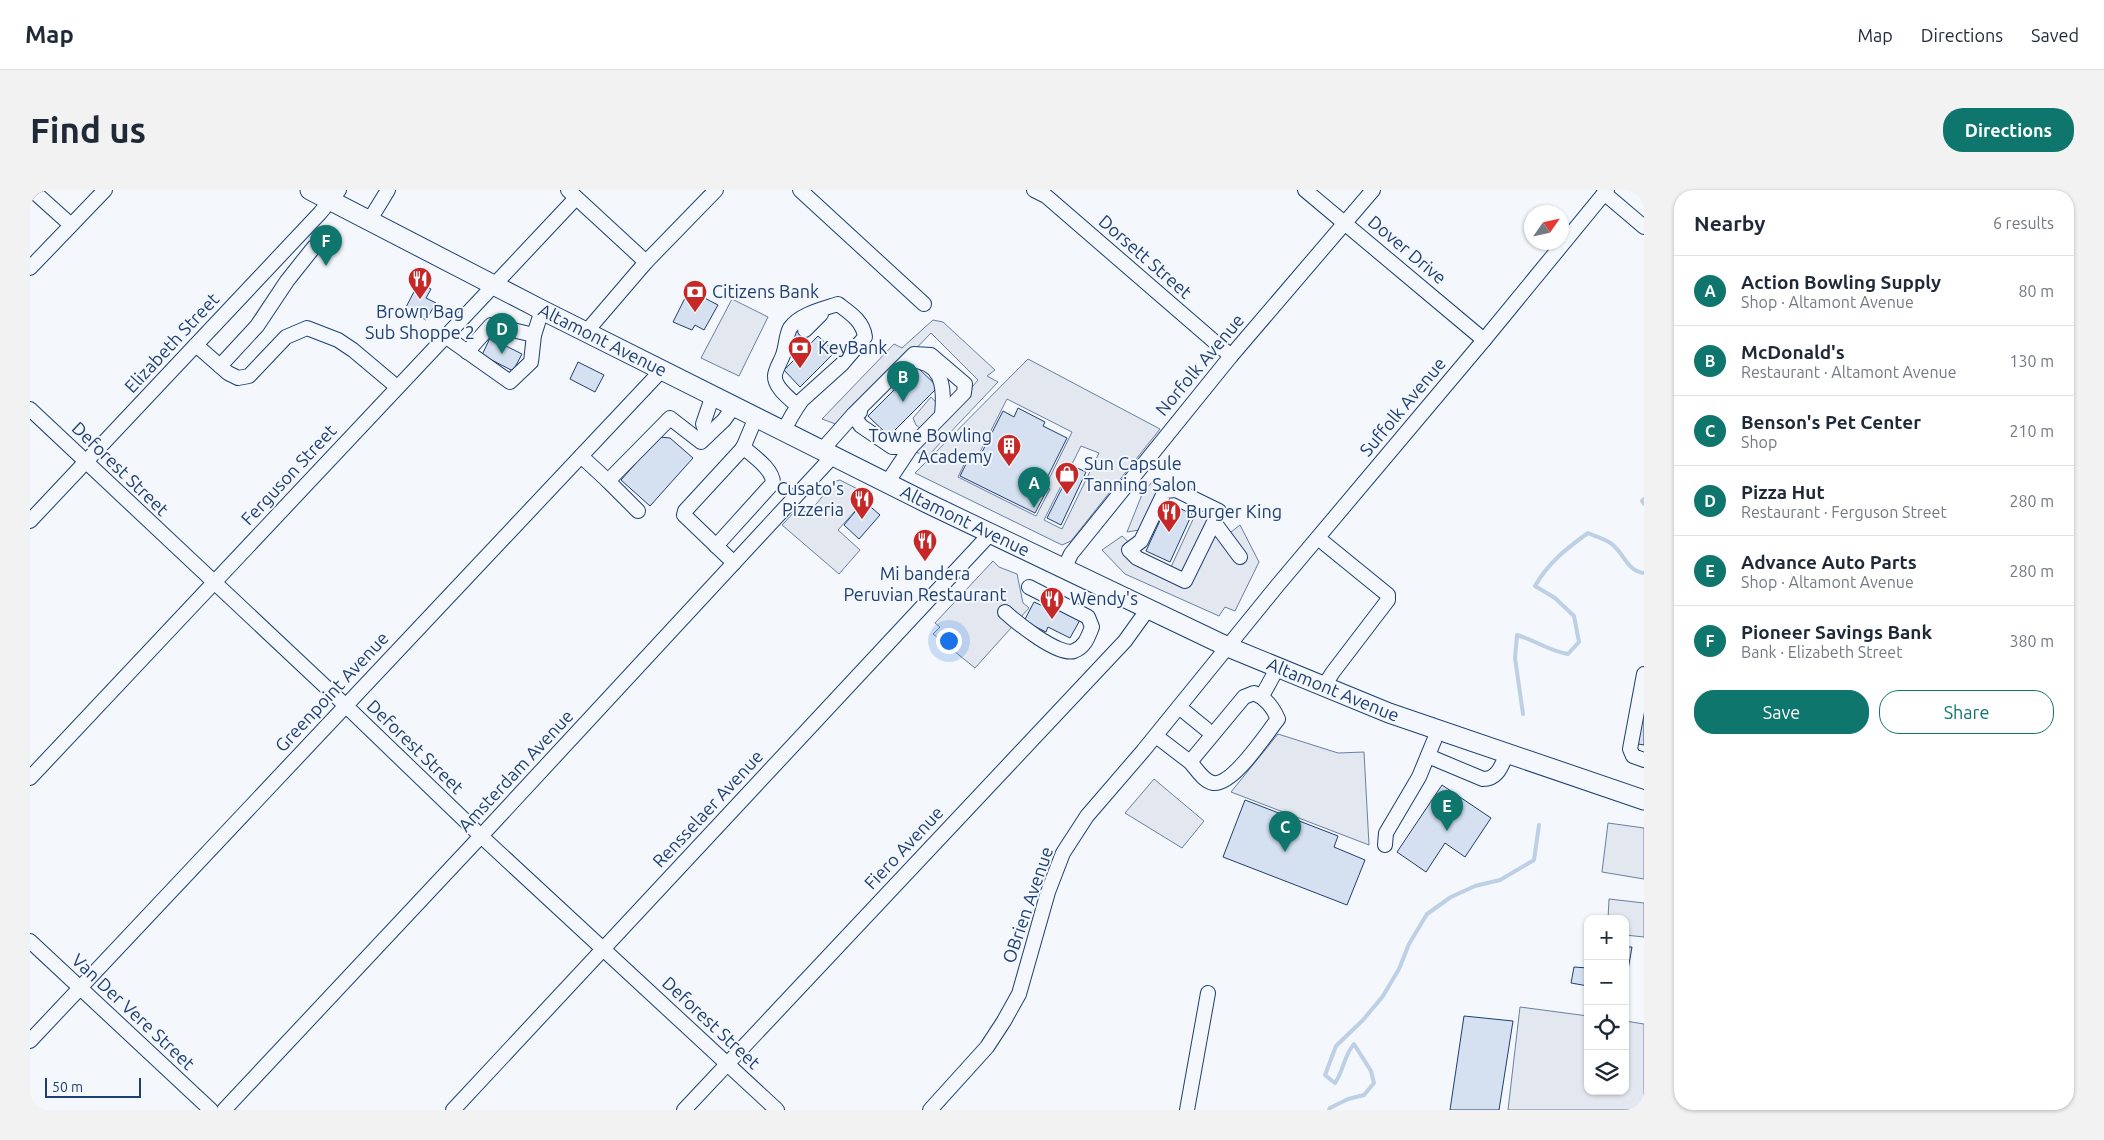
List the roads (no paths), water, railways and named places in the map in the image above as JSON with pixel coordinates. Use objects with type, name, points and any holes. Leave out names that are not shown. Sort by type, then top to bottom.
[{"type":"main road","name":"Altamont Avenue","points":[[310,190],[335,195],[369,220],[542,310],[991,534],[1228,647],[1438,731],[1644,800]]},
{"type":"street","points":[[32,190],[71,225]]},
{"type":"street","points":[[30,268],[105,190]]},
{"type":"street","points":[[369,220],[388,190]]},
{"type":"street","points":[[586,332],[646,262],[716,190]]},
{"type":"street","points":[[800,190],[924,304]]},
{"type":"street","name":"Dorsett Street","points":[[1034,190],[1046,196],[1231,356]]},
{"type":"street","name":"Dover Drive","points":[[1305,190],[1346,222],[1484,340]]},
{"type":"street","name":"Norfolk Avenue","points":[[1064,569],[1071,554],[1231,356],[1373,190]]},
{"type":"street","points":[[1605,192],[1644,227]]},
{"type":"street","name":"Suffolk Avenue","points":[[1228,647],[1605,192]]},
{"type":"street","points":[[572,194],[646,262]]},
{"type":"street","name":"Ferguson Street","points":[[30,778],[494,284],[572,194]]},
{"type":"street","name":"Elizabeth Street","points":[[30,522],[335,195]]},
{"type":"street","points":[[224,370],[314,247]]},
{"type":"street","points":[[269,267],[287,282]]},
{"type":"street","points":[[783,356],[801,334],[832,306]]},
{"type":"street","points":[[784,431],[790,416],[798,406],[842,364],[864,336],[864,328],[856,318],[832,306],[799,320],[790,329],[783,356],[774,374],[784,393],[798,406]]},
{"type":"street","points":[[445,336],[510,382],[531,362],[534,335],[542,310]]},
{"type":"street","points":[[467,352],[490,324],[534,335]]},
{"type":"street","points":[[196,345],[224,370],[238,378],[249,376],[286,337],[307,328],[338,340],[397,388]]},
{"type":"street","points":[[853,415],[914,354],[931,356],[965,384],[964,393],[911,447],[888,483]]},
{"type":"street","points":[[853,415],[860,412],[911,363],[922,362],[929,365],[941,378],[944,394],[942,415]]},
{"type":"street","name":"Greenpoint Avenue","points":[[30,1040],[662,370]]},
{"type":"street","points":[[707,436],[703,424],[713,395]]},
{"type":"street","points":[[608,482],[670,418],[702,442],[724,420],[734,406]]},
{"type":"street","name":"Deforest Street","points":[[30,409],[214,584],[345,705],[481,836],[777,1110]]},
{"type":"street","points":[[853,415],[861,426],[892,447],[911,447]]},
{"type":"street","name":"Amsterdam Avenue","points":[[224,1110],[734,563],[828,453],[853,415]]},
{"type":"street","points":[[734,563],[684,515],[685,511],[744,447],[756,416]]},
{"type":"street","points":[[716,546],[773,483],[773,479],[767,469],[744,447]]},
{"type":"street","points":[[581,456],[638,511]]},
{"type":"street","points":[[1176,490],[1219,511],[1214,522],[1185,581],[1138,558],[1128,550],[1141,540],[1164,491],[1176,490]]},
{"type":"street","points":[[1214,522],[1240,557]]},
{"type":"street","name":"Rensselaer Avenue","points":[[453,1110],[991,534]]},
{"type":"street","points":[[1318,538],[1388,595],[1388,600],[1324,686]]},
{"type":"street","points":[[1005,612],[1032,635],[1067,652],[1073,652],[1081,647],[1087,640],[1092,627],[1088,617],[1029,587]]},
{"type":"street","name":"Fiero Avenue","points":[[684,1110],[1125,641],[1148,609]]},
{"type":"street","name":"OBrien Avenue","points":[[930,1110],[987,1046],[1019,994],[1048,892],[1063,853],[1087,816],[1156,736],[1228,647]]},
{"type":"street","points":[[1262,696],[1278,666]]},
{"type":"street","points":[[1644,674],[1630,749],[1633,756],[1644,760]]},
{"type":"street","points":[[1156,736],[1190,762],[1207,781],[1214,783],[1223,782],[1239,769],[1278,719],[1274,710],[1262,696],[1254,693],[1244,697],[1190,762]]},
{"type":"street","points":[[1179,707],[1206,729]]},
{"type":"street","points":[[1385,845],[1386,833],[1419,777],[1438,731]]},
{"type":"street","points":[[1428,756],[1483,779],[1491,779],[1496,775],[1507,754]]},
{"type":"street","name":"Van Der Vere Street","points":[[30,940],[211,1110]]},
{"type":"street","points":[[1186,1110],[1208,993]]},
{"type":"waterway","points":[[1644,499],[1642,501],[1644,504]]},
{"type":"waterway","points":[[1523,714],[1515,658],[1517,635],[1568,654],[1579,642],[1574,616],[1555,598],[1535,586],[1552,563],[1565,550],[1588,533],[1612,544],[1630,566],[1644,573]]},
{"type":"waterway","points":[[1329,1110],[1348,1099],[1364,1095],[1374,1083],[1371,1071],[1354,1044],[1335,1083],[1325,1075],[1336,1046],[1363,1020],[1383,996],[1399,969],[1409,944],[1427,914],[1451,897],[1475,886],[1500,880],[1534,860],[1539,825]]},
{"type":"tunnel","points":[[797,338],[805,330]]},
{"type":"place","name":"Pioneer Savings Bank","points":[[326,266]]},
{"type":"place","name":"Brown Bag Sub Shoppe 2","points":[[420,300]]},
{"type":"place","name":"Citizens Bank","points":[[695,313]]},
{"type":"place","name":"Pizza Hut","points":[[502,354]]},
{"type":"place","name":"KeyBank","points":[[800,369]]},
{"type":"place","name":"McDonald's","points":[[903,402]]},
{"type":"place","name":"Towne Bowling Academy","points":[[1009,467]]},
{"type":"place","name":"Sun Capsule Tanning Salon","points":[[1067,495]]},
{"type":"place","name":"Action Bowling Supply","points":[[1034,508]]},
{"type":"place","name":"Cusato's Pizzeria","points":[[862,520]]},
{"type":"place","name":"Burger King","points":[[1169,533]]},
{"type":"place","name":"Mi bandera Peruvian Restaurant","points":[[925,562]]},
{"type":"place","name":"Wendy's","points":[[1052,620]]},
{"type":"place","name":"Advance Auto Parts","points":[[1447,831]]},
{"type":"place","name":"Benson's Pet Center","points":[[1285,852]]}]
